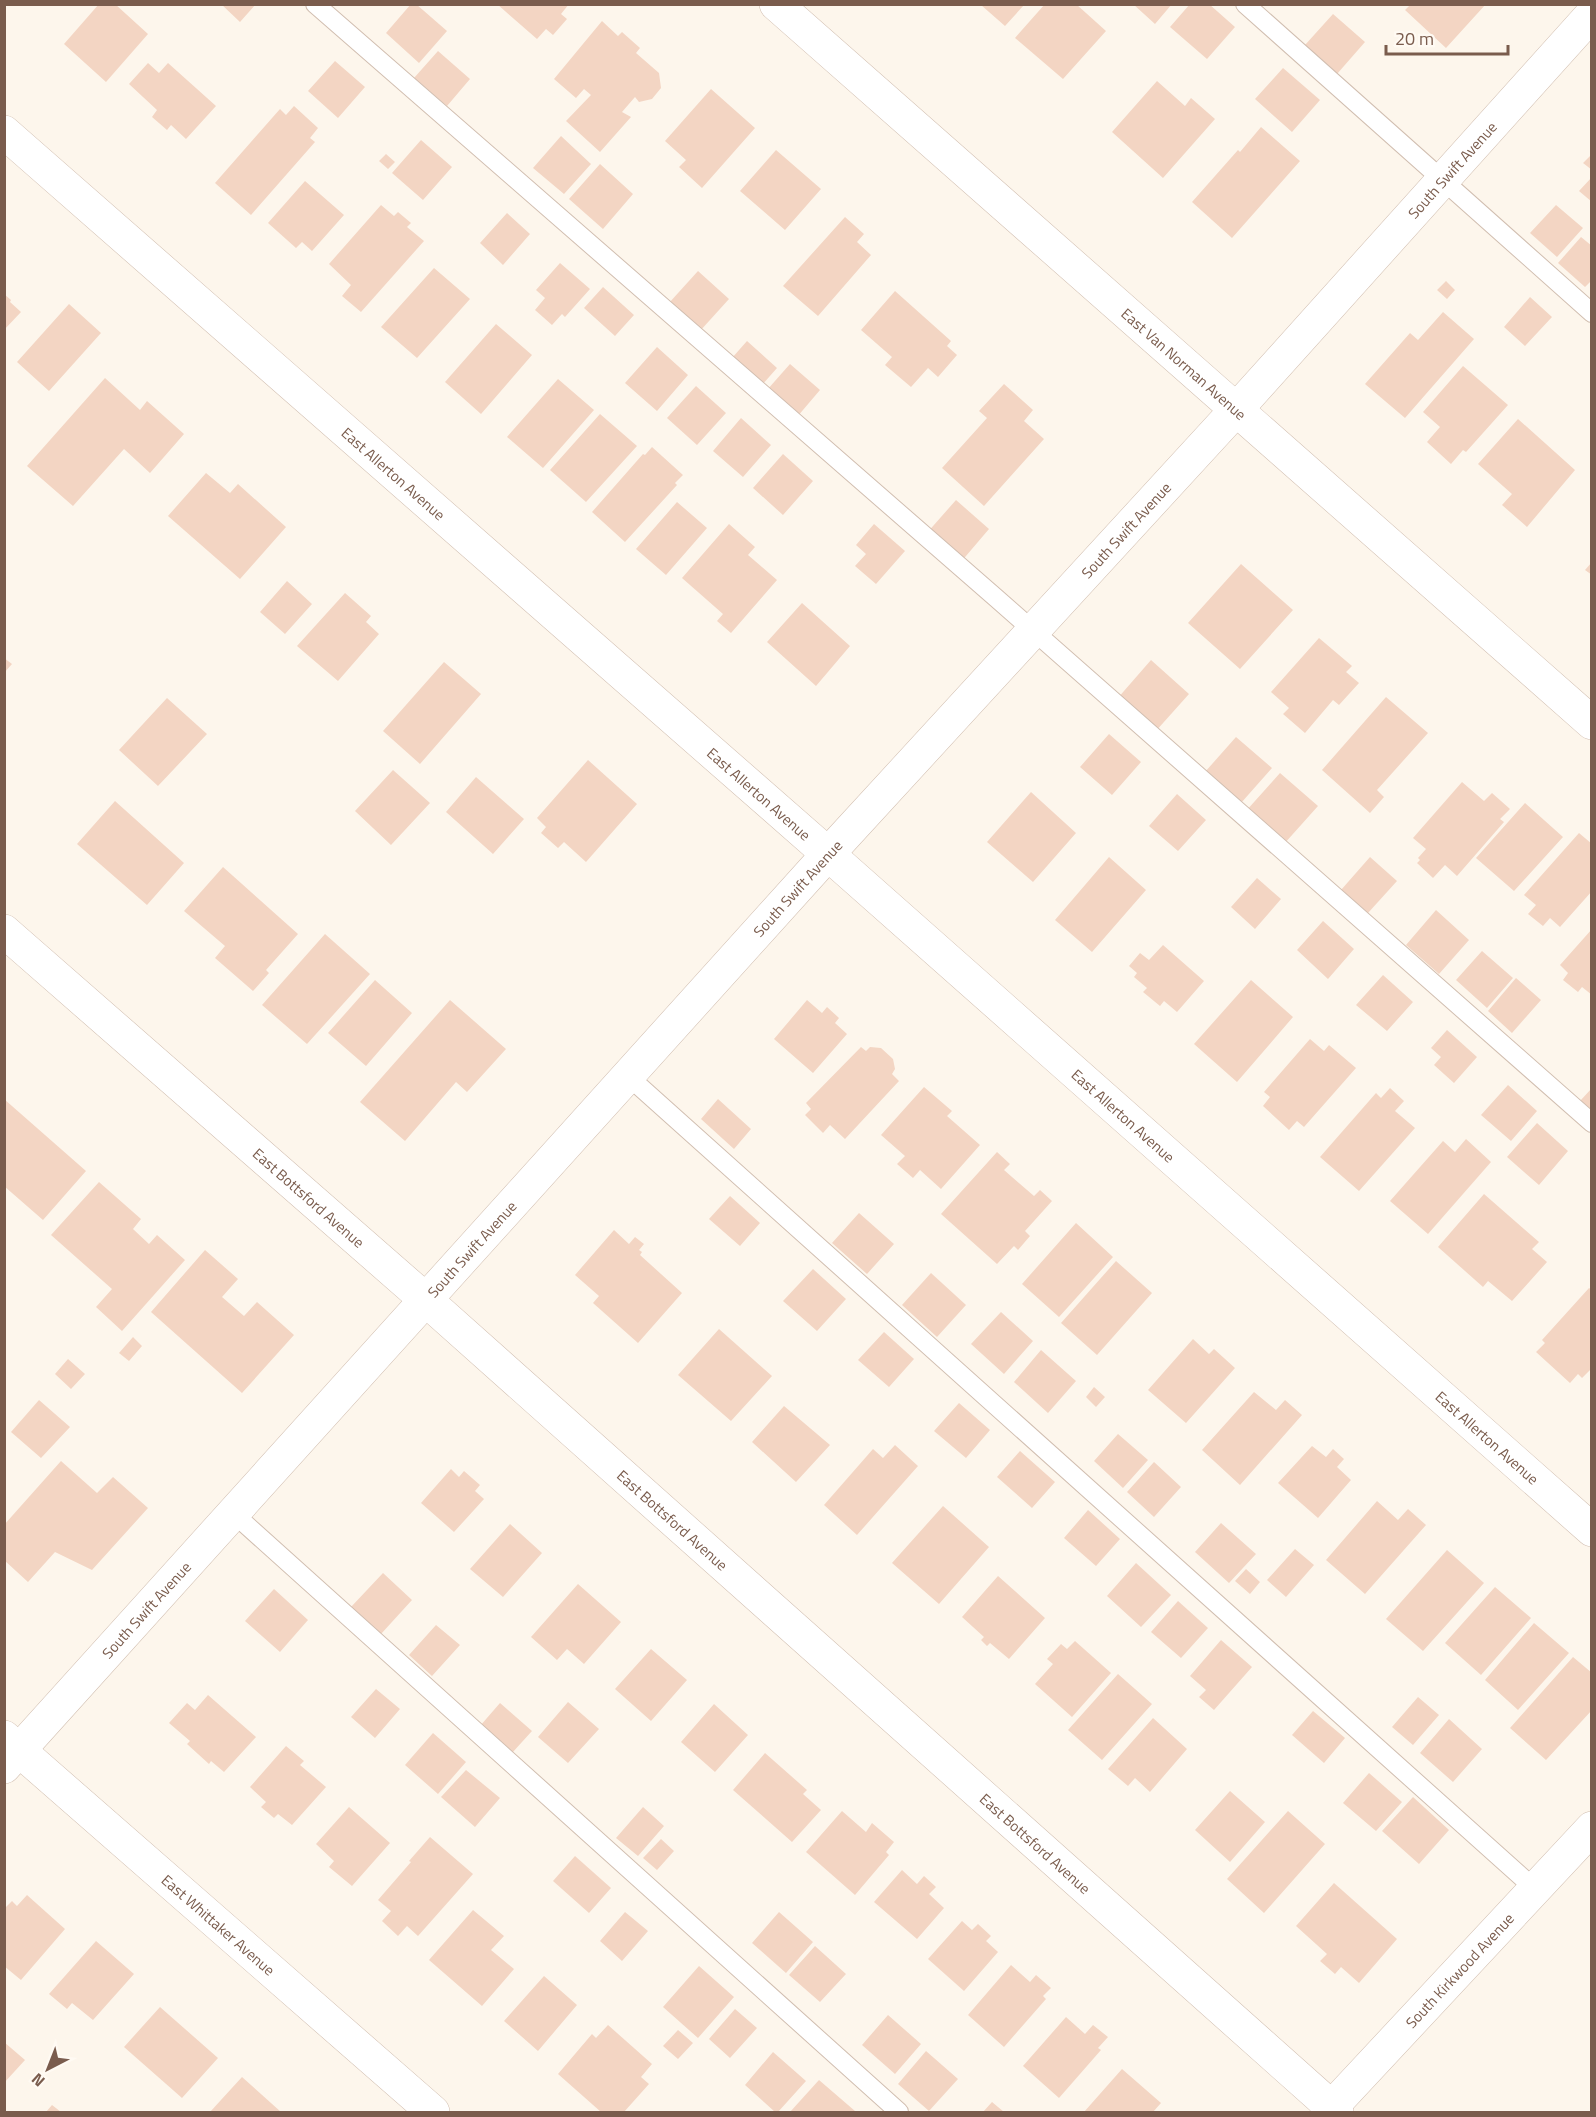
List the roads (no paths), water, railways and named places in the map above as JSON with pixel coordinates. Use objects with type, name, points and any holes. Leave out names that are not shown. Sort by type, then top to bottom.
[{"type":"street","name":"East Van Norman Avenue","points":[[776,4],[1235,411],[1592,723]]},
{"type":"street","name":"South Swift Avenue","points":[[9,1751],[233,1513],[828,854],[1235,411],[1592,14]]},
{"type":"street","name":"East Allerton Avenue","points":[[4,132],[828,854],[1592,1530]]},
{"type":"street","name":"East Bottsford Avenue","points":[[4,932],[426,1300],[1332,2111]]},
{"type":"street","name":"East Whittaker Avenue","points":[[9,1751],[433,2112]]},
{"type":"street","name":"South Kirkwood Avenue","points":[[1332,2111],[1592,1828]]},
{"type":"lane","points":[[315,4],[1033,630],[1592,1124]]},
{"type":"lane","points":[[1245,4],[1592,313]]},
{"type":"lane","points":[[628,1076],[1536,1889]]},
{"type":"lane","points":[[233,1513],[899,2112]]}]
